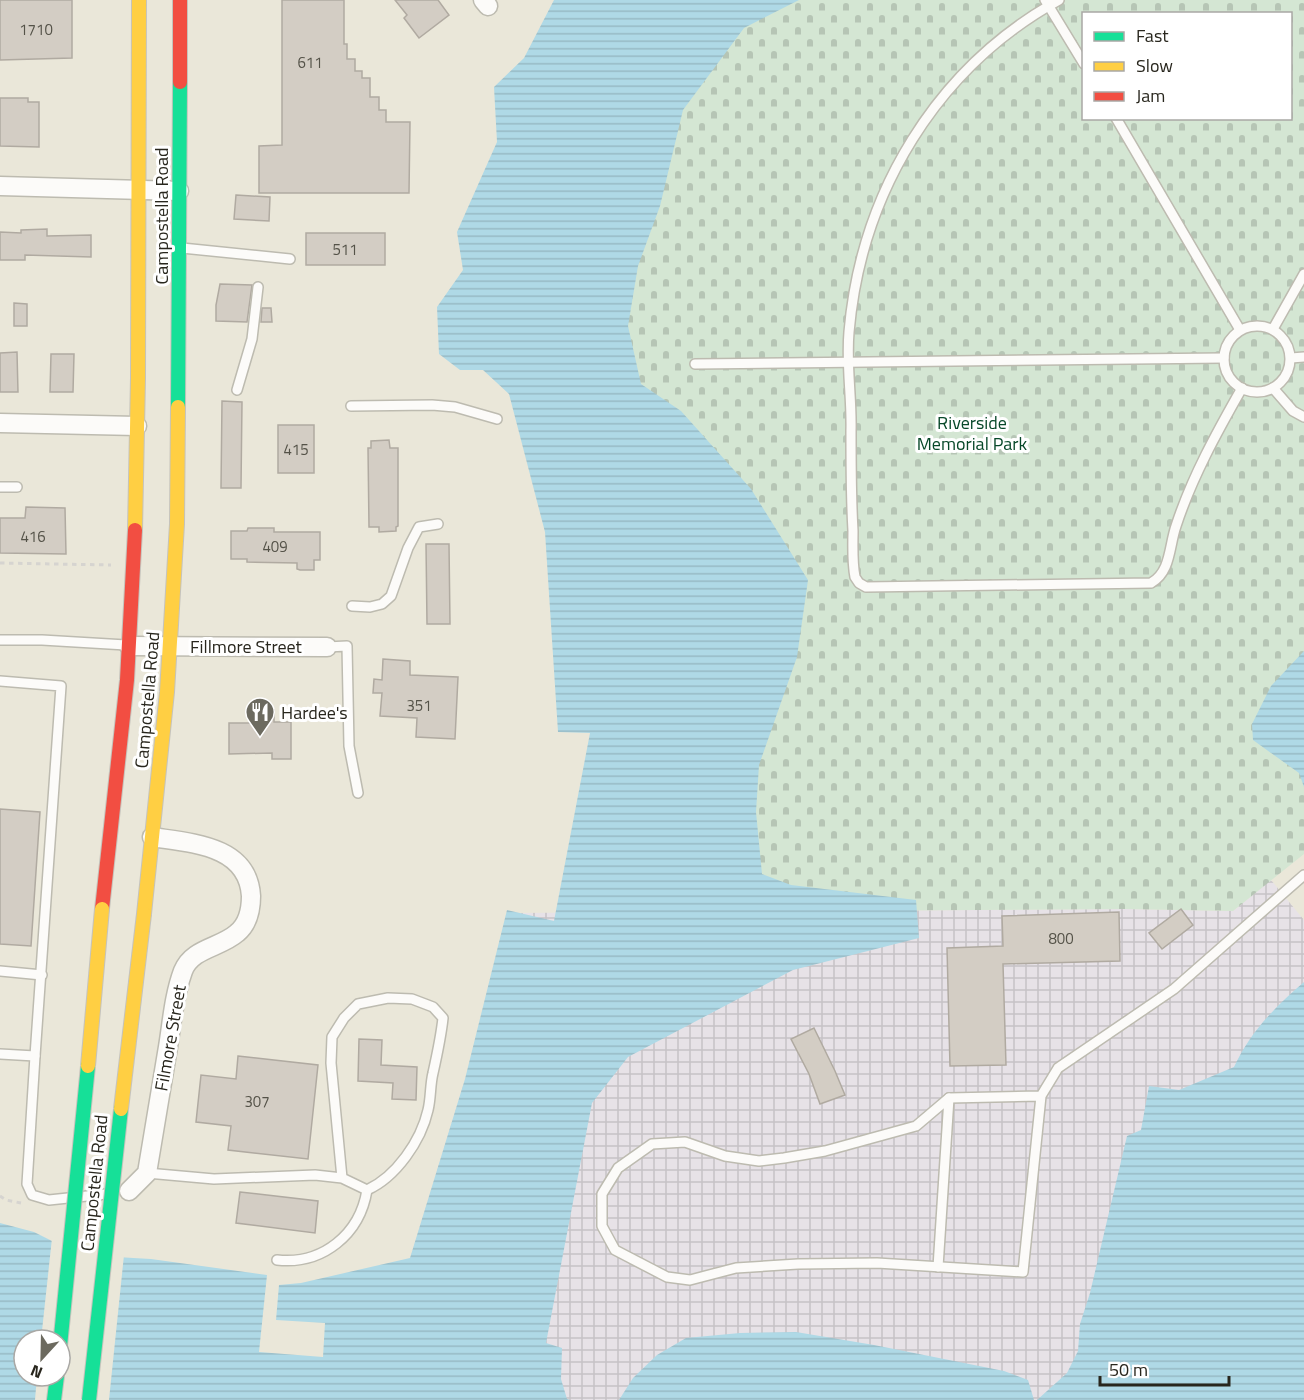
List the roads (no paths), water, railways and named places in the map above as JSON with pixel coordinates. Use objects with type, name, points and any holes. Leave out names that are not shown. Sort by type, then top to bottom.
[{"type":"main road","name":"Campostella Road","points":[[62,1328],[129,646],[137,426],[139,0]]},
{"type":"main road","name":"Campostella Road","points":[[89,1400],[144,914],[171,646],[177,491],[180,0]]},
{"type":"street","points":[[0,186],[179,191]]},
{"type":"street","points":[[0,423],[137,426]]},
{"type":"street","name":"Fillmore Street","points":[[129,646],[327,647]]},
{"type":"street","name":"Filmore Street","points":[[147,1173],[176,996],[182,974],[187,962],[198,952],[229,940],[240,931],[247,922],[251,906],[246,875],[235,860],[222,852],[201,845],[152,837]]},
{"type":"street","points":[[129,1191],[147,1173]]},
{"type":"lane","points":[[1059,0],[1046,3],[998,41],[937,103],[913,137],[873,218],[861,256],[853,294],[849,333],[854,572],[859,583],[866,587],[1151,583],[1165,571],[1175,527],[1187,496],[1212,441],[1242,388]]},
{"type":"lane","points":[[1046,3],[1082,62]]},
{"type":"lane","points":[[1117,120],[1240,330]]},
{"type":"lane","points":[[179,248],[290,259]]},
{"type":"lane","points":[[1273,329],[1304,274]]},
{"type":"lane","points":[[237,390],[252,339],[258,287]]},
{"type":"lane","points":[[1251,326],[1273,329],[1286,341],[1291,358],[1286,375],[1273,388],[1263,391],[1242,388],[1229,376],[1224,358],[1226,347],[1240,330],[1251,326]]},
{"type":"lane","points":[[1291,358],[1304,357]]},
{"type":"lane","points":[[695,364],[1224,358]]},
{"type":"lane","points":[[1273,388],[1293,411],[1304,417]]},
{"type":"lane","points":[[351,406],[432,405],[455,408],[497,419]]},
{"type":"lane","points":[[0,487],[16,488]]},
{"type":"lane","points":[[352,606],[370,607],[382,604],[391,596],[408,548],[420,527],[438,524]]},
{"type":"lane","points":[[0,640],[42,640],[129,646]]},
{"type":"lane","points":[[327,647],[347,646],[349,746],[358,793]]},
{"type":"lane","points":[[0,681],[61,686],[27,1184],[32,1195],[50,1200],[129,1191]]},
{"type":"lane","points":[[1041,1096],[949,1098],[916,1126],[825,1151],[784,1158],[759,1161],[725,1156],[685,1142],[652,1144],[618,1168],[602,1194],[602,1226],[615,1250],[667,1277],[690,1280],[736,1268],[798,1264],[877,1263],[1023,1272],[1041,1096],[1058,1068],[1174,989],[1304,875]]},
{"type":"lane","points":[[0,971],[42,975]]},
{"type":"lane","points":[[147,1173],[214,1179],[315,1175],[342,1178],[367,1190],[379,1185],[413,1146],[428,1114],[432,1076],[441,1044],[443,1018],[433,1007],[412,999],[388,998],[358,1004],[344,1018],[332,1037],[331,1063],[342,1178]]},
{"type":"lane","points":[[0,1054],[35,1056]]},
{"type":"lane","points":[[938,1266],[949,1098]]},
{"type":"lane","points":[[278,1260],[289,1261],[311,1257],[342,1240],[356,1224],[364,1207],[367,1190]]},
{"type":"water","points":[[554,0],[799,0],[744,28],[683,110],[660,206],[638,266],[628,326],[641,384],[681,411],[751,489],[808,580],[797,657],[759,765],[756,812],[762,874],[791,885],[916,900],[919,938],[793,970],[628,1057],[592,1103],[546,1343],[562,1348],[561,1379],[567,1399],[570,1400],[0,1400],[0,1223],[34,1232],[80,1255],[151,1259],[267,1275],[259,1352],[323,1357],[325,1323],[276,1320],[279,1285],[301,1283],[410,1258],[465,1079],[507,910],[554,921],[590,733],[558,732],[545,532],[509,394],[483,370],[460,370],[439,354],[437,307],[463,270],[457,232],[497,142],[494,87],[524,58]]},
{"type":"water","points":[[1304,651],[1304,787],[1299,773],[1253,740],[1252,724],[1271,686]]},
{"type":"water","points":[[1304,982],[1304,1400],[1037,1400],[1067,1373],[1078,1351],[1080,1324],[1090,1293],[1127,1136],[1141,1130],[1149,1086],[1179,1090],[1234,1067],[1248,1042],[1264,1021]]},
{"type":"water","points":[[796,1332],[1004,1371],[1028,1380],[1034,1400],[619,1400],[633,1378],[657,1355],[686,1338],[740,1333]]},
{"type":"place","name":"Hardee's","points":[[260,738]]},
{"type":"park label","name":"Riverside Memorial Park","points":[[972,432]]}]
